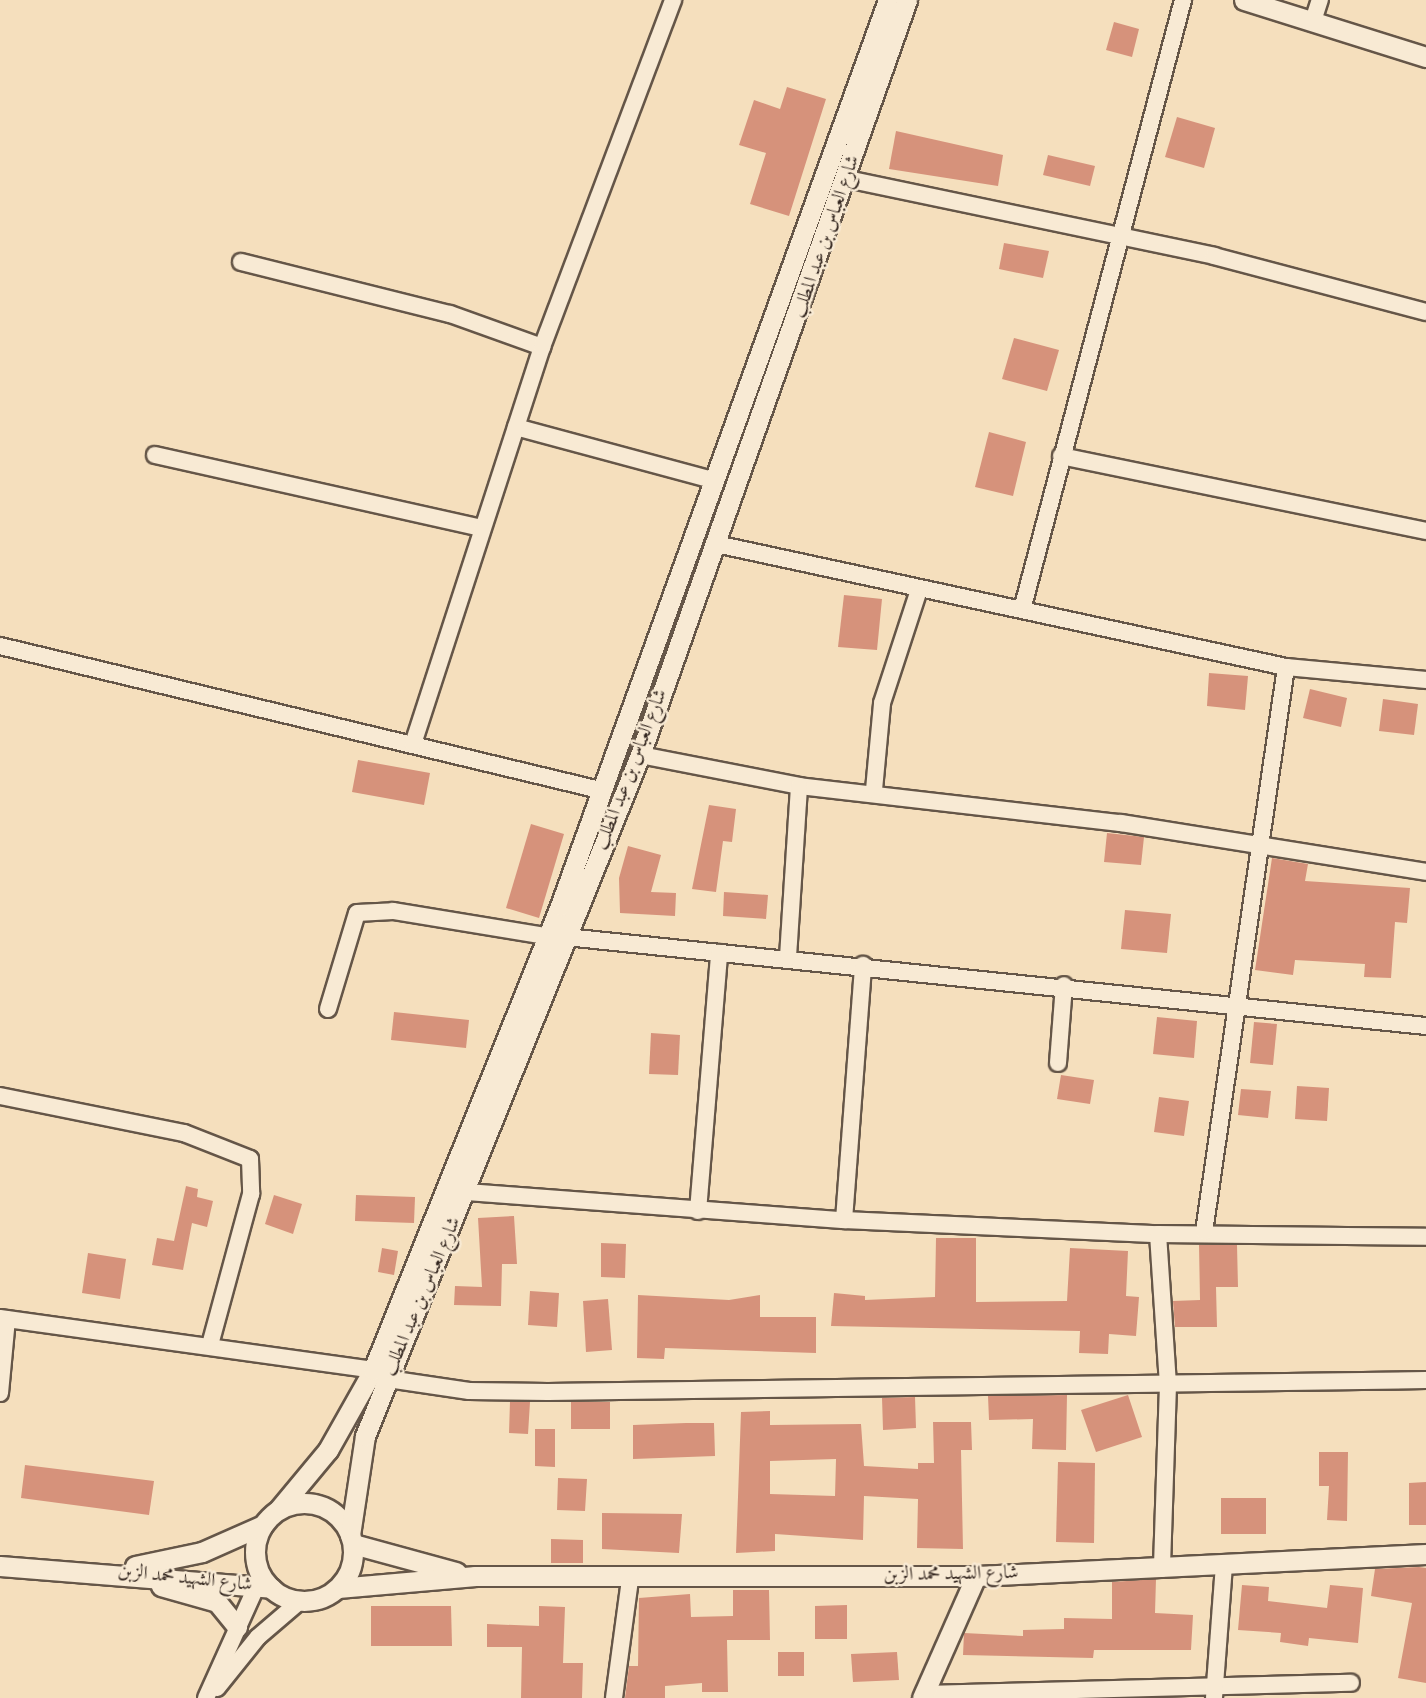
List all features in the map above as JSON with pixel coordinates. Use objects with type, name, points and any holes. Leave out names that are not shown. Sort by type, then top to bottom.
[{"type":"street","points":[[413,744],[481,527],[542,347],[673,0]]},
{"type":"street","name":"شارع العباس بن عبد المطلب","points":[[279,1509],[328,1450],[380,1374],[468,1192],[604,790],[888,0]]},
{"type":"street","name":"شارع العباس بن عبد المطلب","points":[[352,1539],[358,1459],[380,1374],[556,937],[640,755],[847,179],[907,0]]},
{"type":"street","points":[[1023,606],[1060,456],[1122,235],[1183,0]]},
{"type":"street","points":[[1244,0],[1426,57]]},
{"type":"street","points":[[1313,21],[1320,0]]},
{"type":"street","points":[[847,179],[1122,235],[1426,312]]},
{"type":"street","points":[[241,262],[450,314],[542,347]]},
{"type":"street","points":[[516,427],[716,481]]},
{"type":"street","points":[[155,455],[481,527]]},
{"type":"street","points":[[1060,456],[1426,531]]},
{"type":"street","points":[[716,544],[919,590],[1023,606],[1286,667],[1426,680]]},
{"type":"street","points":[[874,790],[882,703],[919,590]]},
{"type":"street","points":[[0,646],[604,790]]},
{"type":"street","points":[[1204,1232],[1286,667]]},
{"type":"street","points":[[640,755],[799,786],[874,790],[1426,872]]},
{"type":"street","points":[[788,957],[799,786]]},
{"type":"street","points":[[328,1009],[357,913],[393,911],[556,937],[1064,985],[1426,1026]]},
{"type":"street","points":[[698,1211],[719,953]]},
{"type":"street","points":[[844,1220],[863,965]]},
{"type":"street","points":[[1058,1063],[1064,985]]},
{"type":"street","points":[[0,1096],[184,1133],[250,1159],[251,1194],[210,1345]]},
{"type":"street","points":[[468,1192],[844,1220],[1158,1234],[1204,1232],[1426,1237]]},
{"type":"street","points":[[1158,1234],[1168,1385],[1162,1569]]},
{"type":"street","points":[[0,1393],[3,1318],[210,1345],[469,1391],[1426,1380]]},
{"type":"street","points":[[321,1506],[352,1539],[348,1575],[338,1588],[300,1601],[258,1637],[208,1698],[237,1627],[262,1584],[255,1556],[263,1525],[279,1509],[321,1506]]},
{"type":"street","name":"شارع الشهيد محمد الزبن","points":[[99,1570],[175,1560],[263,1525]]},
{"type":"street","name":"شارع الشهيد محمد الزبن","points":[[352,1539],[475,1576]]},
{"type":"street","name":"شارع الشهيد محمد الزبن","points":[[338,1588],[475,1576],[630,1580],[976,1576],[1224,1566],[1426,1554]]},
{"type":"street","name":"شارع الشهيد محمد الزبن","points":[[0,1566],[99,1570],[262,1584]]},
{"type":"street","points":[[1214,1690],[1224,1566]]},
{"type":"street","points":[[99,1570],[217,1602],[237,1627]]},
{"type":"street","points":[[976,1576],[923,1696],[1214,1690],[1351,1683]]},
{"type":"street","points":[[614,1698],[630,1580]]},
{"type":"street","points":[[262,1584],[300,1601]]},
{"type":"building","points":[[1114,22],[1139,29],[1132,57],[1106,50]]},
{"type":"building","points":[[787,87],[826,99],[789,216],[750,204],[766,153],[739,145],[754,100],[780,109]]},
{"type":"building","points":[[1177,117],[1215,128],[1204,168],[1165,157]]},
{"type":"building","points":[[896,131],[1003,155],[998,186],[889,169]]},
{"type":"building","points":[[1048,155],[1095,166],[1090,186],[1043,175]]},
{"type":"building","points":[[1004,243],[1049,251],[1043,278],[999,269]]},
{"type":"building","points":[[1014,338],[1059,350],[1047,391],[1002,379]]},
{"type":"building","points":[[989,432],[1026,442],[1013,496],[975,487]]},
{"type":"building","points":[[844,595],[882,599],[877,650],[838,647]]},
{"type":"building","points":[[1209,673],[1248,676],[1245,710],[1207,706]]},
{"type":"building","points":[[1310,689],[1347,698],[1341,727],[1303,718]]},
{"type":"building","points":[[1383,699],[1418,704],[1414,735],[1379,731]]},
{"type":"building","points":[[358,760],[430,773],[424,805],[352,792]]},
{"type":"building","points":[[709,805],[736,809],[732,842],[723,841],[716,892],[692,889]]},
{"type":"building","points":[[531,824],[564,834],[539,918],[506,908]]},
{"type":"building","points":[[1107,833],[1144,837],[1141,865],[1104,862]]},
{"type":"building","points":[[628,846],[661,855],[651,892],[676,893],[675,916],[620,913],[619,878]]},
{"type":"building","points":[[1272,858],[1308,864],[1305,881],[1410,888],[1407,923],[1395,922],[1391,978],[1364,977],[1365,964],[1295,960],[1293,975],[1255,970]]},
{"type":"building","points":[[724,892],[768,895],[766,919],[723,916]]},
{"type":"building","points":[[1125,910],[1171,914],[1167,953],[1121,949]]},
{"type":"building","points":[[394,1012],[469,1020],[466,1048],[391,1040]]},
{"type":"building","points":[[1157,1017],[1197,1021],[1194,1058],[1153,1054]]},
{"type":"building","points":[[1254,1022],[1277,1024],[1273,1065],[1250,1063]]},
{"type":"building","points":[[651,1033],[680,1035],[678,1075],[649,1074]]},
{"type":"building","points":[[1061,1075],[1094,1080],[1090,1104],[1057,1099]]},
{"type":"building","points":[[1297,1086],[1329,1088],[1327,1121],[1295,1119]]},
{"type":"building","points":[[1241,1089],[1271,1091],[1268,1118],[1238,1115]]},
{"type":"building","points":[[1159,1097],[1189,1101],[1184,1136],[1154,1132]]},
{"type":"building","points":[[186,1186],[198,1189],[197,1197],[213,1201],[207,1227],[192,1223],[183,1270],[152,1265],[157,1238],[174,1241]]},
{"type":"building","points":[[274,1195],[302,1204],[293,1234],[265,1224]]},
{"type":"building","points":[[356,1195],[415,1197],[414,1223],[355,1221]]},
{"type":"building","points":[[514,1216],[517,1264],[502,1264],[501,1306],[454,1305],[455,1286],[482,1287],[478,1218]]},
{"type":"building","points":[[936,1238],[976,1238],[976,1302],[1067,1301],[1070,1248],[1128,1251],[1126,1296],[1139,1297],[1136,1336],[1109,1334],[1108,1354],[1079,1353],[1080,1331],[831,1326],[834,1293],[865,1296],[865,1300],[935,1297]]},
{"type":"building","points":[[601,1243],[626,1244],[625,1278],[601,1277]]},
{"type":"building","points":[[1199,1245],[1237,1245],[1238,1287],[1216,1287],[1217,1327],[1175,1327],[1173,1301],[1200,1300]]},
{"type":"building","points":[[382,1248],[398,1251],[394,1275],[378,1272]]},
{"type":"building","points":[[88,1253],[126,1259],[120,1299],[82,1293]]},
{"type":"building","points":[[530,1291],[559,1293],[557,1327],[528,1325]]},
{"type":"building","points":[[638,1295],[729,1300],[760,1295],[760,1317],[816,1317],[816,1353],[665,1348],[664,1359],[637,1358]]},
{"type":"building","points":[[608,1299],[612,1350],[586,1352],[583,1301]]},
{"type":"building","points":[[1067,1395],[1066,1450],[1032,1449],[1033,1419],[989,1420],[988,1396]]},
{"type":"building","points":[[1128,1395],[1142,1437],[1096,1452],[1081,1410]]},
{"type":"building","points":[[915,1397],[916,1428],[883,1430],[882,1398]]},
{"type":"building","points":[[510,1402],[530,1402],[528,1434],[509,1433]]},
{"type":"building","points":[[571,1402],[610,1402],[610,1429],[571,1429]]},
{"type":"building","points":[[770,1411],[770,1425],[861,1424],[864,1466],[918,1469],[918,1463],[934,1463],[933,1422],[971,1422],[972,1450],[961,1450],[963,1549],[917,1548],[918,1499],[864,1496],[863,1540],[775,1534],[775,1551],[736,1553],[741,1412]],"holes":[[[836,1459],[835,1496],[770,1494],[770,1461]]]},
{"type":"building","points":[[714,1423],[715,1456],[633,1459],[633,1425]]},
{"type":"building","points":[[535,1429],[555,1429],[555,1467],[535,1466]]},
{"type":"building","points":[[1319,1452],[1348,1452],[1347,1521],[1327,1520],[1329,1486],[1319,1486]]},
{"type":"building","points":[[1058,1462],[1095,1463],[1094,1543],[1056,1542]]},
{"type":"building","points":[[25,1465],[154,1481],[149,1515],[21,1498]]},
{"type":"building","points":[[558,1478],[587,1479],[585,1511],[557,1510]]},
{"type":"building","points":[[1426,1482],[1426,1525],[1409,1525],[1409,1483]]},
{"type":"building","points":[[1221,1498],[1266,1498],[1266,1534],[1221,1534]]},
{"type":"building","points":[[602,1513],[682,1514],[679,1553],[602,1549]]},
{"type":"building","points":[[551,1539],[583,1540],[583,1563],[551,1563]]},
{"type":"building","points":[[1426,1568],[1426,1683],[1398,1678],[1412,1603],[1371,1596],[1375,1569]]},
{"type":"building","points":[[1156,1579],[1155,1613],[1193,1615],[1191,1650],[1094,1650],[1093,1658],[963,1655],[964,1633],[1023,1636],[1023,1630],[1064,1629],[1064,1618],[1112,1619],[1112,1582]]},
{"type":"building","points":[[1242,1585],[1269,1587],[1268,1601],[1327,1608],[1330,1585],[1363,1588],[1358,1643],[1309,1638],[1308,1646],[1280,1642],[1281,1633],[1238,1630]]},
{"type":"building","points":[[733,1590],[769,1590],[770,1640],[727,1640],[728,1692],[702,1692],[702,1683],[665,1686],[665,1698],[625,1698],[629,1666],[638,1666],[639,1598],[690,1594],[691,1617],[733,1616]]},
{"type":"building","points":[[847,1605],[847,1639],[815,1639],[815,1606]]},
{"type":"building","points":[[371,1606],[451,1606],[452,1646],[371,1646]]},
{"type":"building","points":[[539,1606],[565,1607],[563,1663],[583,1663],[582,1698],[521,1698],[522,1647],[487,1647],[487,1624],[539,1626]]},
{"type":"building","points":[[778,1652],[804,1652],[804,1676],[778,1676]]},
{"type":"building","points":[[897,1652],[899,1680],[853,1682],[851,1654]]}]
